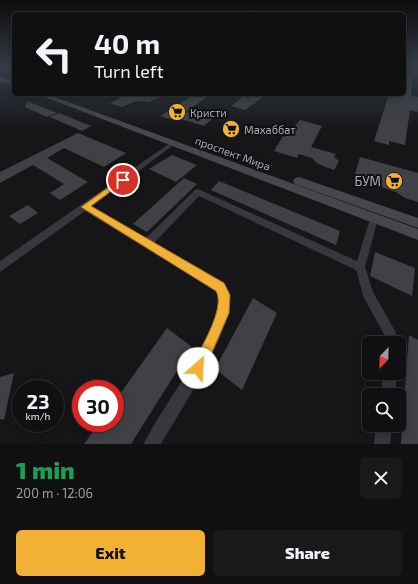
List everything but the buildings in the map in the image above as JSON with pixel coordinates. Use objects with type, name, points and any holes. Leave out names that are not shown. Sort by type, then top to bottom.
[{"type":"main road","name":"проспект Мира","points":[[45,96],[418,235]]},
{"type":"main road","name":"проспект Мира","points":[[63,96],[418,223]]},
{"type":"main road","points":[[284,184],[324,195],[332,196],[337,194]]},
{"type":"street","points":[[0,267],[172,143]]},
{"type":"street","points":[[147,244],[198,192],[360,267]]},
{"type":"street","points":[[85,207],[220,287],[224,295],[223,313],[214,335],[198,368],[152,444]]},
{"type":"street","points":[[374,219],[360,267],[368,294],[391,336]]},
{"type":"street","points":[[382,444],[383,432]]},
{"type":"place","name":"Кристи","points":[[177,112]]},
{"type":"place","name":"Махаббат","points":[[231,129]]},
{"type":"place","name":"БУМ","points":[[394,181]]},
{"type":"route","points":[[123,180],[85,207],[220,287],[224,295],[223,313],[198,368]]}]
